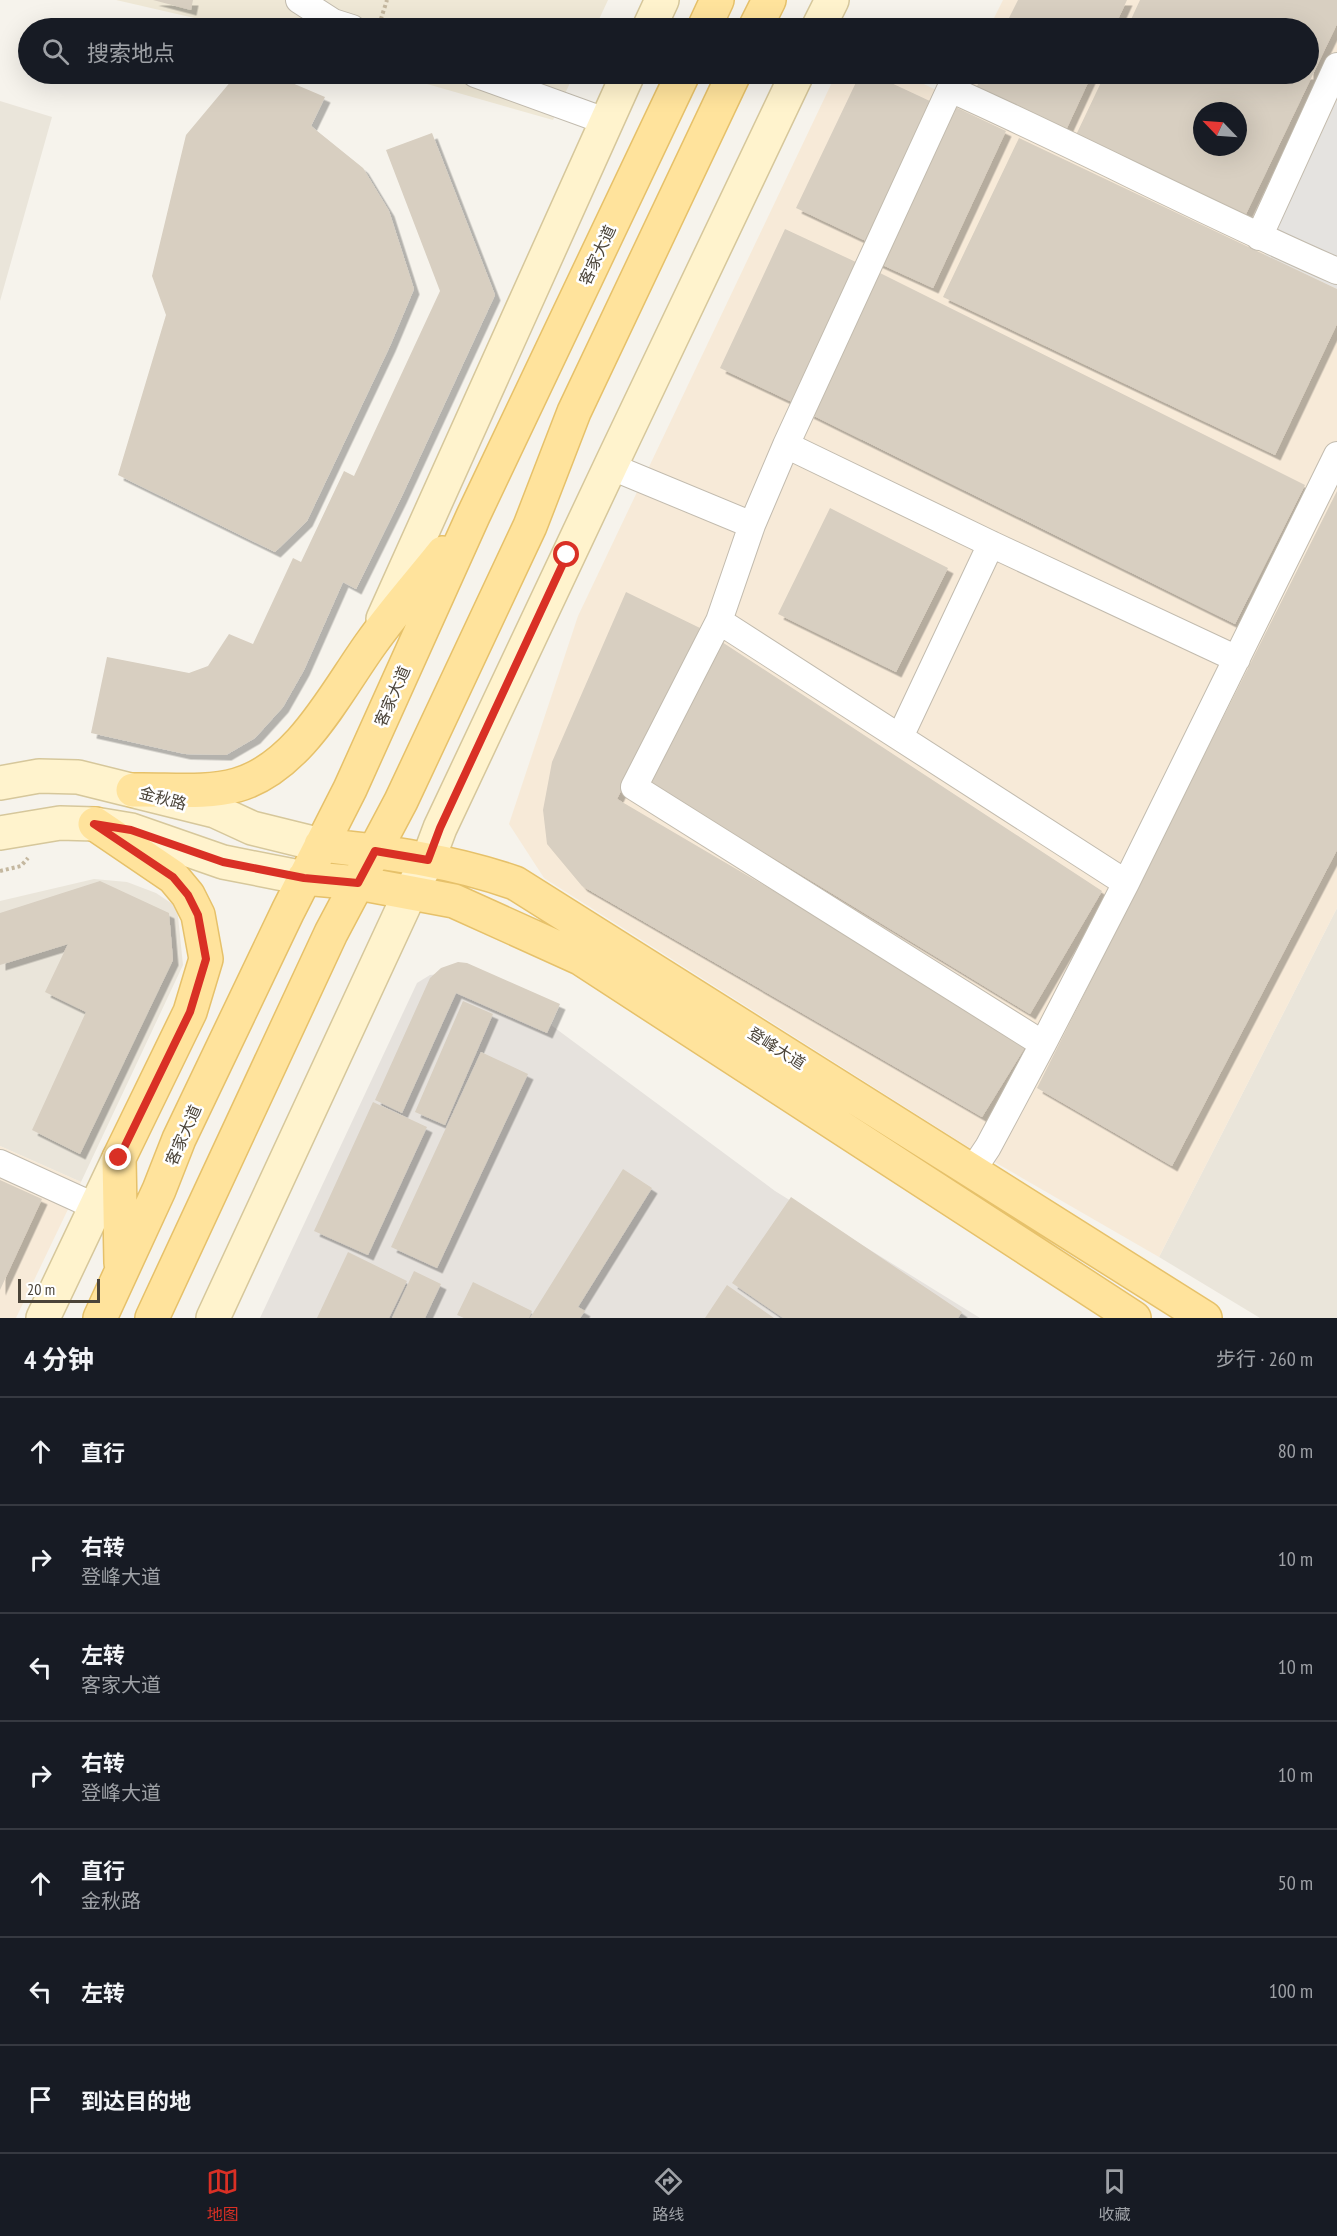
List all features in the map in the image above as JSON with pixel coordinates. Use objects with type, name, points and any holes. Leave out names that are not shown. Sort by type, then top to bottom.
[{"type":"main road","points":[[709,18],[717,0]]},
{"type":"main road","points":[[760,18],[769,0]]},
{"type":"main road","name":"客家大道","points":[[100,1318],[159,1190],[184,1129],[304,878],[350,789],[473,516],[678,84]]},
{"type":"main road","points":[[152,1318],[332,933],[401,801],[530,526],[574,412],[729,84]]},
{"type":"main road","points":[[133,790],[210,789],[238,785],[265,772],[296,747],[320,719],[372,642],[473,516]]},
{"type":"main road","points":[[94,824],[173,877],[188,895],[198,915],[206,959],[190,1012],[119,1158],[121,1271]]},
{"type":"main road","name":"登峰大道","points":[[321,845],[428,860],[514,883],[1205,1318]]},
{"type":"main road","name":"登峰大道","points":[[304,878],[358,883],[454,901],[580,958],[1134,1318]]},
{"type":"street","points":[[299,0],[327,18]]},
{"type":"street","points":[[654,18],[662,0]]},
{"type":"street","points":[[824,18],[832,0]]},
{"type":"street","points":[[1259,237],[1337,66]]},
{"type":"street","points":[[503,84],[605,121]]},
{"type":"street","points":[[372,642],[623,84]]},
{"type":"street","points":[[213,1318],[410,893],[428,860],[445,818],[567,555],[612,467],[792,84]]},
{"type":"street","points":[[1043,1044],[634,787],[719,621],[752,525],[786,445],[950,89],[1025,122],[1259,237],[1337,271]]},
{"type":"street","points":[[786,445],[1237,659]]},
{"type":"street","points":[[972,1171],[988,1147],[1126,883],[1337,455]]},
{"type":"street","points":[[612,467],[752,525]]},
{"type":"street","points":[[900,737],[991,544]]},
{"type":"street","points":[[719,621],[1126,883]]},
{"type":"street","name":"金秋路","points":[[0,783],[39,776],[78,777],[215,811],[252,828],[321,845]]},
{"type":"street","points":[[0,833],[60,823],[94,824],[131,830],[223,862],[304,878]]},
{"type":"street","points":[[43,1318],[94,1206],[119,1158]]},
{"type":"street","points":[[0,1163],[94,1206]]},
{"type":"path","points":[[381,18],[387,0]]},
{"type":"shaded area","points":[[116,0],[608,0],[600,18],[194,18]]},
{"type":"shaded area","points":[[1003,0],[1337,0],[1337,908],[1159,1257],[965,1145],[544,878],[509,824],[578,616],[831,84],[924,84],[955,99],[963,84],[1319,84],[1319,18],[994,18]]},
{"type":"shaded area","points":[[427,84],[569,84],[553,120]]},
{"type":"shaded area","points":[[1337,100],[1337,289],[1265,255]]},
{"type":"shaded area","points":[[0,101],[52,117],[0,301]]},
{"type":"shaded area","points":[[94,879],[127,882],[156,893],[177,907],[183,965],[81,1182],[0,1146],[0,901]]},
{"type":"shaded area","points":[[1337,908],[1337,1318],[1260,1318],[1159,1257]]},
{"type":"shaded area","points":[[449,973],[551,1025],[775,1191],[980,1318],[260,1318],[417,983],[430,975]]},
{"type":"shaded area","points":[[0,1146],[81,1182],[16,1318],[0,1318]]},
{"type":"building","points":[[153,0],[193,0],[191,10]]},
{"type":"building","points":[[1018,0],[1127,0],[1119,18],[1009,18]]},
{"type":"building","points":[[1140,0],[1337,0],[1337,24],[1319,62],[1319,18],[1132,18]]},
{"type":"building","points":[[229,84],[294,84],[325,97],[311,126],[363,168],[389,211],[414,289],[390,346],[307,521],[275,552],[118,475],[166,315],[152,276],[186,135]]},
{"type":"building","points":[[855,84],[893,84],[932,102],[866,241],[796,208]]},
{"type":"building","points":[[978,84],[1087,84],[1066,130],[976,88]]},
{"type":"building","points":[[1100,84],[1308,84],[1245,216],[1076,135]]},
{"type":"building","points":[[949,104],[1006,131],[933,288],[876,262]]},
{"type":"building","points":[[432,133],[495,295],[356,589],[343,582],[304,670],[283,707],[255,738],[226,755],[185,754],[91,733],[107,657],[189,673],[208,666],[229,634],[253,644],[293,558],[301,562],[344,471],[354,476],[440,291],[386,150]]},
{"type":"building","points":[[1019,138],[1337,289],[1337,324],[1275,455],[943,297]]},
{"type":"building","points":[[785,229],[858,263],[792,402],[720,368]]},
{"type":"building","points":[[878,272],[1305,485],[1235,624],[808,413]]},
{"type":"building","points":[[1337,491],[1337,850],[1172,1166],[1037,1088]]},
{"type":"building","points":[[830,508],[948,568],[896,672],[778,614]]},
{"type":"building","points":[[626,592],[700,628],[617,799],[1029,1041],[982,1117],[582,886],[547,844],[543,810],[552,762]]},
{"type":"building","points":[[722,642],[1102,891],[1030,1014],[644,779]]},
{"type":"building","points":[[100,881],[169,913],[173,960],[80,1154],[32,1130],[86,1012],[45,992],[68,944],[0,965],[0,913]]},
{"type":"building","points":[[458,962],[467,963],[560,1004],[547,1033],[456,993],[402,1113],[375,1100],[430,978],[441,968]]},
{"type":"building","points":[[463,1001],[493,1014],[445,1125],[415,1112]]},
{"type":"building","points":[[481,1052],[528,1074],[437,1268],[391,1247]]},
{"type":"building","points":[[373,1102],[427,1127],[368,1255],[314,1231]]},
{"type":"building","points":[[623,1169],[652,1188],[578,1307],[585,1311],[580,1318],[530,1318]]},
{"type":"building","points":[[0,1180],[42,1199],[0,1290]]},
{"type":"building","points":[[791,1197],[962,1312],[958,1318],[783,1318],[732,1283]]},
{"type":"building","points":[[348,1252],[407,1281],[389,1318],[317,1318]]},
{"type":"building","points":[[414,1271],[441,1284],[425,1318],[392,1318]]},
{"type":"building","points":[[473,1282],[532,1311],[529,1318],[464,1318],[457,1315]]},
{"type":"building","points":[[727,1285],[774,1318],[705,1318]]},
{"type":"route","points":[[119,1158],[190,1012],[206,959],[198,915],[188,895],[173,877],[94,824],[131,830],[223,862],[304,878],[358,883],[375,851],[428,860],[440,828],[567,555]]}]
